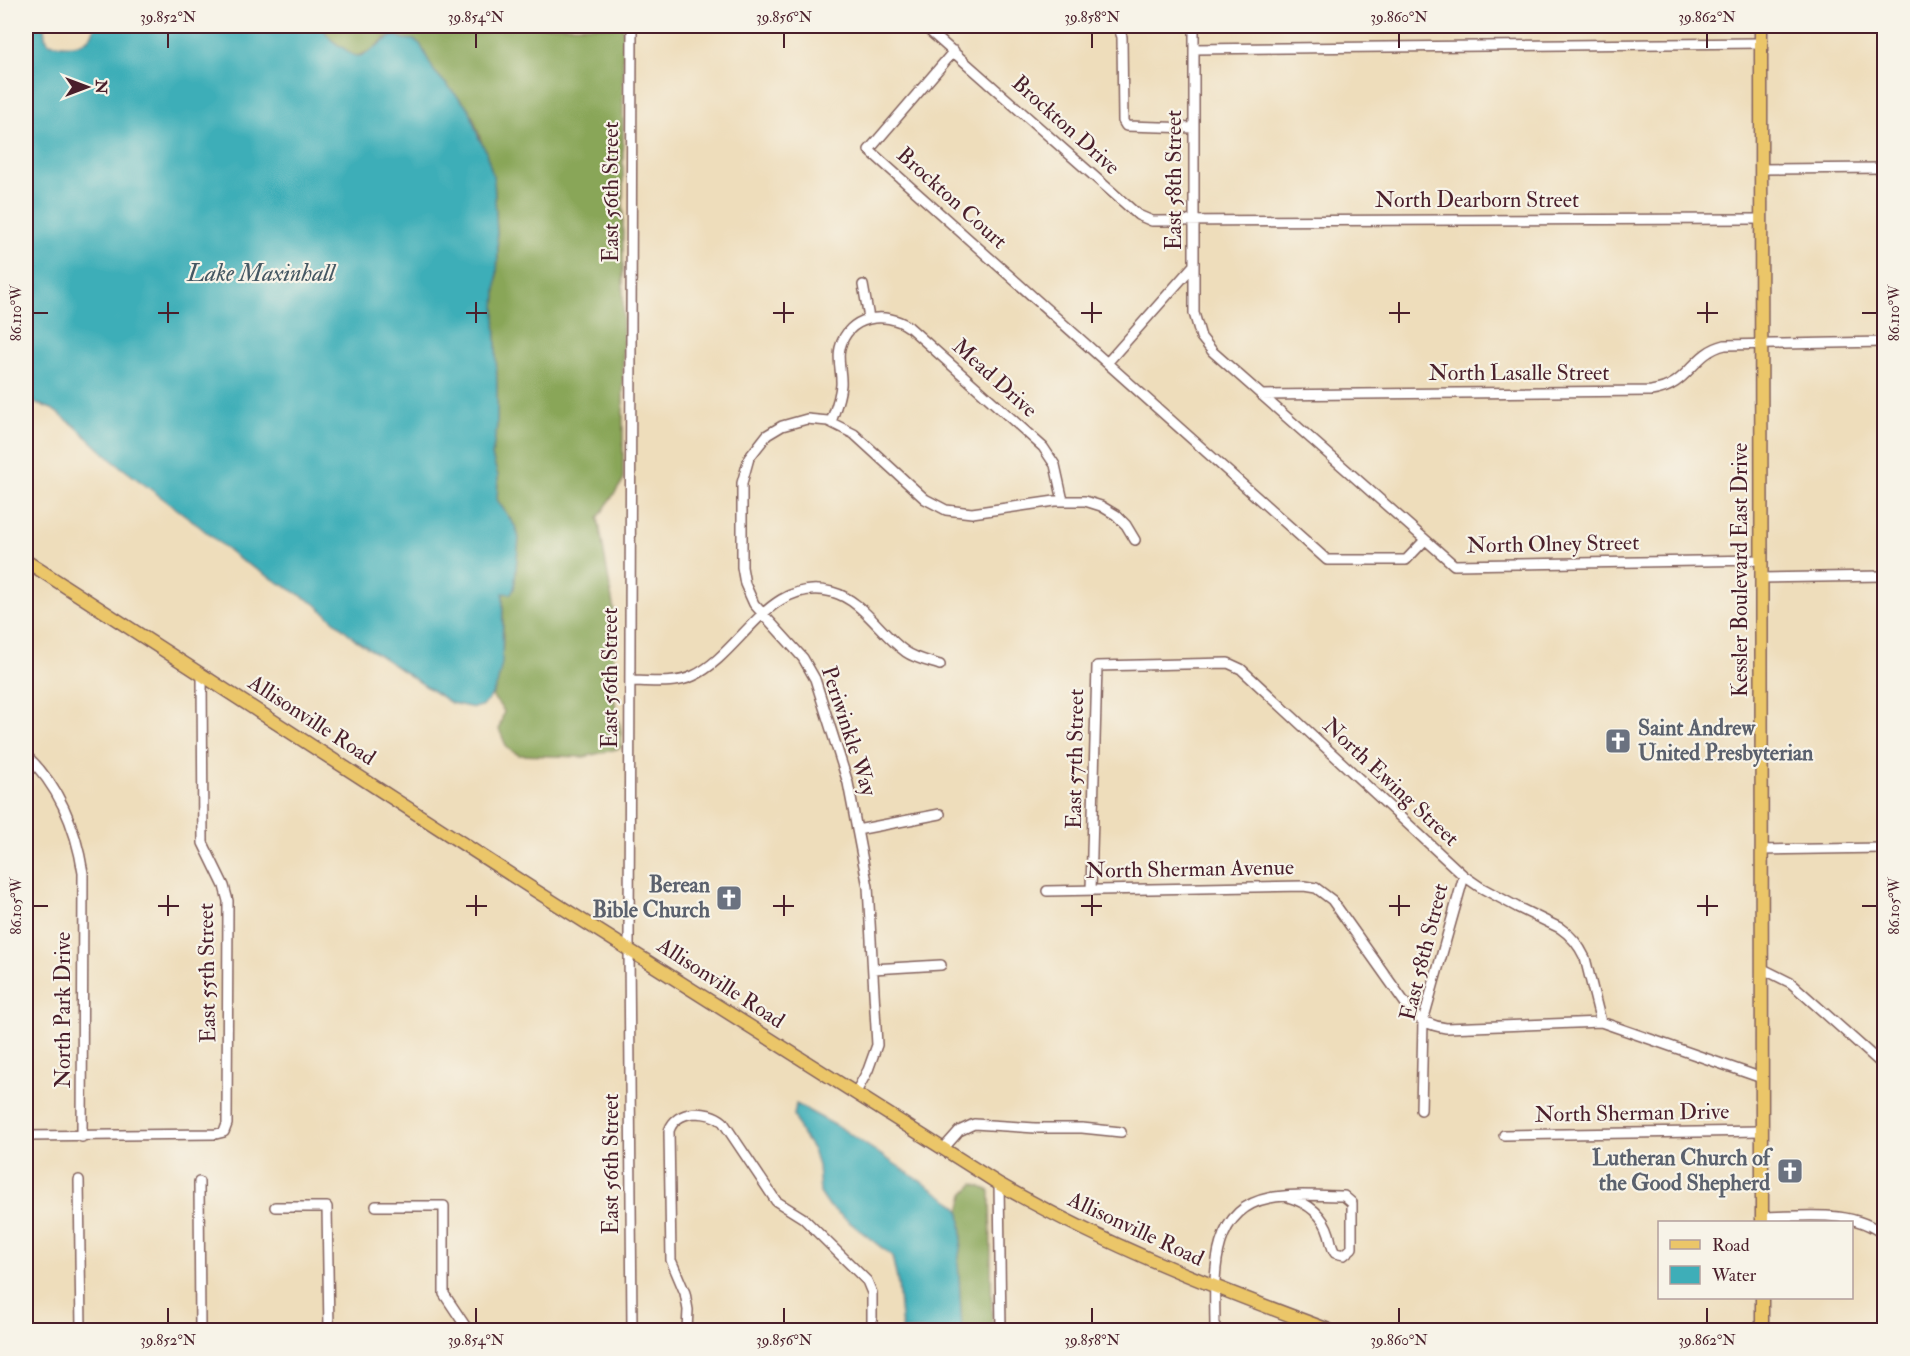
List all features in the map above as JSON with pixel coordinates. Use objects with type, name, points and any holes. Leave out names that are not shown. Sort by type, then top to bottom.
[{"type":"main road","name":"Kessler Boulevard East Drive","points":[[1761,26],[1761,1220]]},
{"type":"main road","name":"Allisonville Road","points":[[26,561],[855,1094],[999,1184],[1149,1260],[1329,1330]]},
{"type":"main road","points":[[1762,1299],[1762,1330]]},
{"type":"street","name":"East 56th Street","points":[[632,26],[629,949],[632,1330]]},
{"type":"street","points":[[1118,26],[1122,37],[1123,121],[1126,126],[1194,128]]},
{"type":"street","name":"East 58th Street","points":[[1194,26],[1194,313],[1199,333],[1209,348],[1261,395]]},
{"type":"street","name":"Brockton Drive","points":[[929,27],[1138,215],[1156,222],[1194,222]]},
{"type":"street","points":[[1194,49],[1761,43]]},
{"type":"street","name":"Brockton Court","points":[[954,51],[869,150],[1327,560],[1406,560],[1425,540]]},
{"type":"street","points":[[1761,169],[1884,168]]},
{"type":"street","name":"North Dearborn Street","points":[[1194,222],[1761,219]]},
{"type":"street","points":[[1107,363],[1194,265]]},
{"type":"street","points":[[863,285],[869,318],[855,326],[843,339],[839,355],[841,387],[831,422],[854,434],[925,499],[946,510],[972,513],[1063,501],[1089,502],[1109,510],[1126,525],[1135,540]]},
{"type":"street","name":"Mead Drive","points":[[869,318],[886,317],[905,325],[1019,424],[1051,457],[1059,477],[1063,501]]},
{"type":"street","name":"North Lasalle Street","points":[[1261,395],[1651,391],[1676,383],[1705,353],[1716,347],[1733,344],[1884,342]]},
{"type":"street","points":[[1261,395],[1425,540]]},
{"type":"street","name":"Periwinkle Way","points":[[831,422],[807,419],[782,426],[767,435],[749,458],[742,483],[743,575],[749,596],[803,658],[815,679],[848,783],[869,897],[876,1049],[855,1094]]},
{"type":"street","name":"North Olney Street","points":[[1425,540],[1454,565],[1761,560]]},
{"type":"street","points":[[1761,578],[1884,576]]},
{"type":"street","points":[[630,681],[672,681],[694,676],[709,666],[778,601],[793,593],[810,590],[832,592],[851,602],[906,652],[940,665]]},
{"type":"street","name":"North Ewing Street","points":[[1097,666],[1223,662],[1237,666],[1464,876],[1480,887],[1570,935],[1581,949],[1601,1022]]},
{"type":"street","name":"East 57th Street","points":[[1091,890],[1097,666]]},
{"type":"street","name":"East 55th Street","points":[[82,1137],[216,1134],[224,1132],[227,1124],[228,901],[224,886],[203,843],[202,674]]},
{"type":"street","name":"North Park Drive","points":[[26,755],[53,787],[67,812],[77,840],[83,873],[82,1137]]},
{"type":"street","points":[[857,830],[940,814]]},
{"type":"street","points":[[1761,850],[1884,848]]},
{"type":"street","name":"East 58th Street","points":[[1421,1110],[1423,1021],[1464,876]]},
{"type":"street","name":"North Sherman Avenue","points":[[1047,891],[1304,886],[1316,888],[1332,900],[1407,1007],[1423,1021]]},
{"type":"street","points":[[873,969],[941,965]]},
{"type":"street","points":[[1761,968],[1791,983],[1884,1066]]},
{"type":"street","points":[[1423,1021],[1446,1028],[1601,1022],[1762,1077]]},
{"type":"street","points":[[687,1330],[688,1310],[685,1293],[670,1260],[669,1131],[673,1122],[680,1116],[695,1114],[712,1115],[723,1122],[776,1201],[803,1218],[867,1281],[872,1293],[872,1330]]},
{"type":"street","points":[[943,1149],[959,1131],[974,1124],[1082,1128],[1121,1132]]},
{"type":"street","name":"North Sherman Drive","points":[[1504,1135],[1762,1131]]},
{"type":"street","points":[[26,1136],[82,1137]]},
{"type":"street","points":[[79,1180],[81,1330]]},
{"type":"street","points":[[199,1182],[200,1330]]},
{"type":"street","points":[[999,1184],[1001,1330]]},
{"type":"street","points":[[1215,1330],[1215,1287],[1221,1241],[1231,1221],[1255,1202],[1269,1198],[1287,1197],[1344,1196],[1352,1203],[1352,1245],[1349,1251],[1341,1255],[1335,1253],[1331,1247],[1326,1225],[1321,1218],[1305,1203],[1287,1197]]},
{"type":"street","points":[[376,1206],[444,1206],[444,1294],[468,1330]]},
{"type":"street","points":[[275,1208],[327,1207],[329,1330]]},
{"type":"street","points":[[1761,1220],[1849,1218],[1867,1222],[1884,1234]]},
{"type":"green space","points":[[323,26],[623,26],[623,481],[598,518],[614,611],[613,693],[621,731],[621,748],[584,757],[519,755],[507,748],[499,729],[504,711],[492,696],[497,685],[502,659],[503,593],[514,589],[519,538],[515,526],[497,500],[498,476],[492,456],[497,425],[495,310],[498,254],[494,179],[473,117],[434,71],[420,44],[414,40],[404,40],[396,36],[385,38],[372,50],[358,56],[352,55],[328,37]]},
{"type":"green space","points":[[974,1184],[990,1191],[992,1330],[962,1330],[958,1262],[962,1236],[960,1211],[964,1194]]},
{"type":"water","name":"Lake Maxinhall","points":[[26,26],[44,26],[45,37],[49,43],[71,45],[83,42],[95,26],[323,26],[334,42],[351,54],[359,56],[396,36],[414,40],[420,44],[434,71],[469,109],[494,179],[498,254],[495,310],[497,425],[492,456],[498,476],[497,500],[515,526],[519,538],[514,589],[511,594],[503,593],[502,663],[497,685],[488,701],[481,706],[474,708],[451,703],[356,640],[314,603],[240,560],[193,521],[113,461],[75,426],[52,409],[26,400]]},
{"type":"water","points":[[796,1104],[842,1129],[952,1202],[960,1211],[962,1236],[958,1262],[962,1330],[902,1330],[898,1284],[892,1256],[828,1205],[820,1193],[818,1166],[813,1150],[800,1131],[794,1115]]},
{"type":"place","name":"Saint Andrew United Presbyterian","points":[[1618,741]]},
{"type":"place","name":"Berean Bible Church","points":[[729,898]]},
{"type":"place","name":"Lutheran Church of the Good Shepherd","points":[[1790,1171]]}]
